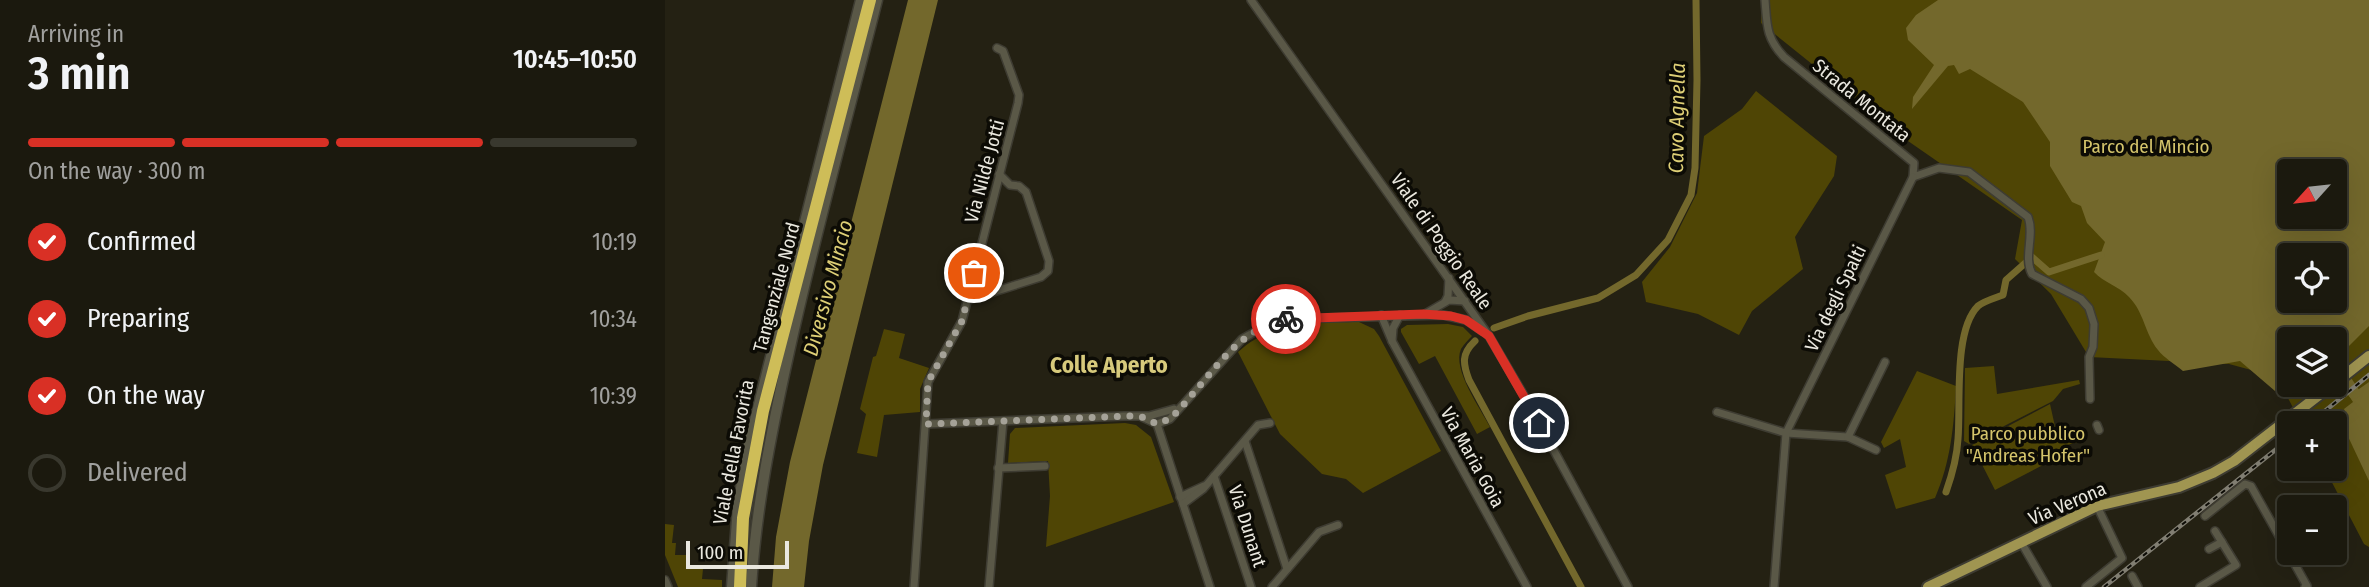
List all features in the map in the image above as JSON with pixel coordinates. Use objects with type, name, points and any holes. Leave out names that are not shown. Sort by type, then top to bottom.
[{"type":"highway","name":"Tangenziale Nord","points":[[740,587],[743,518],[763,411],[870,0]]},
{"type":"main road","name":"Viale della Favorita","points":[[732,587],[738,507],[751,435],[861,0]]},
{"type":"main road","name":"Viale della Favorita","points":[[751,587],[761,484],[778,400],[803,287],[877,0]]},
{"type":"main road","name":"Via Verona","points":[[2347,373],[2369,356]]},
{"type":"main road","name":"Via Verona","points":[[1928,587],[2097,506],[2196,482],[2224,467],[2316,397]]},
{"type":"street","name":"Viale di Poggio Reale","points":[[1251,0],[1489,336],[1527,399],[1627,587]]},
{"type":"street","name":"Strada Montata","points":[[1765,0],[1768,34],[1772,45],[1914,163],[1913,177]]},
{"type":"street","name":"Via Nilde Jotti","points":[[914,587],[928,382],[962,321],[1019,95],[1003,51],[997,48]]},
{"type":"street","points":[[1913,177],[1939,168],[1969,172],[2028,217],[2032,227],[2029,260],[2032,274],[2081,299],[2089,308],[2094,324],[2093,347],[2089,357],[2090,399]]},
{"type":"street","points":[[999,174],[1010,185]]},
{"type":"street","name":"Via degli Spalti","points":[[1774,587],[1786,433],[1913,177]]},
{"type":"street","points":[[968,300],[1041,277],[1048,271],[1049,261],[1026,192],[1019,186],[1010,185],[994,193]]},
{"type":"street","points":[[1445,302],[1449,277]]},
{"type":"street","points":[[1423,314],[1445,302],[1466,302],[1451,316]]},
{"type":"street","points":[[1142,417],[1157,424],[1170,419],[1242,339],[1267,325],[1297,317],[1423,314],[1451,316],[1472,323],[1489,336]]},
{"type":"street","name":"Via Maria Goia","points":[[1381,315],[1392,341],[1527,587]]},
{"type":"street","points":[[1392,341],[1393,328],[1400,315]]},
{"type":"street","points":[[1848,437],[1885,362]]},
{"type":"street","points":[[926,424],[1142,417],[1183,406]]},
{"type":"street","points":[[1174,409],[1168,416],[1158,420],[1157,424],[1210,587]]},
{"type":"street","points":[[1717,412],[1786,433],[1848,437],[1876,450]]},
{"type":"street","points":[[989,587],[1003,421]]},
{"type":"street","points":[[1182,501],[1208,484],[1258,425],[1269,423]]},
{"type":"street","points":[[1245,441],[1287,569]]},
{"type":"street","points":[[998,468],[1045,466]]},
{"type":"street","name":"Via Dunant","points":[[1214,475],[1251,587]]},
{"type":"street","points":[[2205,516],[2245,484],[2251,486],[2307,586],[2305,587]]},
{"type":"street","points":[[2086,587],[2122,558],[2097,506]]},
{"type":"street","points":[[1272,587],[1319,532],[1338,525]]},
{"type":"street","points":[[2200,587],[2236,565],[2215,531]]},
{"type":"street","points":[[2021,542],[2047,587]]},
{"type":"street","points":[[2210,550],[2222,542]]},
{"type":"street","points":[[2132,576],[2138,587]]},
{"type":"street","points":[[665,580],[668,587]]},
{"type":"green space","name":"Parco del Mincio","points":[[1762,0],[2369,0],[2369,547],[2364,544],[2347,511],[2347,495],[2339,495],[2331,481],[2347,481],[2347,411],[2295,411],[2287,397],[2347,397],[2347,327],[2277,327],[2277,377],[2229,364],[2089,357],[2051,294],[2015,259],[2022,220],[1908,141],[1761,23]]},
{"type":"green space","points":[[1756,91],[1837,156],[1834,176],[1795,237],[1803,269],[1752,311],[1739,335],[1698,314],[1646,302],[1642,282],[1670,247],[1697,193],[1704,136],[1742,109]]},
{"type":"green space","points":[[1359,322],[1374,329],[1379,336],[1441,451],[1363,493],[1346,479],[1322,474],[1280,434],[1238,352],[1252,341],[1280,328],[1310,323]]},
{"type":"green space","points":[[1448,324],[1463,327],[1472,336],[1461,349],[1459,357],[1468,388],[1490,427],[1477,434],[1435,356],[1419,364],[1401,332],[1407,325]]},
{"type":"green space","points":[[884,329],[905,334],[899,358],[929,368],[920,389],[920,412],[884,415],[877,457],[857,453],[866,414],[860,409],[873,357],[876,356]]},
{"type":"green space","points":[[1994,366],[1997,394],[2079,380],[2080,384],[2063,389],[2053,401],[1969,444],[1964,441],[1965,368]]},
{"type":"green space","points":[[1917,371],[1956,386],[1951,443],[1935,498],[1896,509],[1885,475],[1906,467],[1900,439],[1884,448],[1881,442]]},
{"type":"green space","name":"Parco pubblico \"Andreas Hofer\"","points":[[2050,404],[2058,440],[2084,433],[2086,440],[2063,446],[2064,454],[1995,490],[1972,445]]},
{"type":"green space","points":[[1125,423],[1136,425],[1151,437],[1174,502],[1046,547],[1050,496],[1048,461],[1008,463],[1010,434],[1015,428]]},
{"type":"green space","points":[[665,524],[674,525],[672,543],[676,543],[675,555],[689,555],[689,569],[703,569],[702,579],[722,580],[722,587],[678,587],[665,555]]},
{"type":"shaded area","points":[[908,0],[938,0],[823,465],[809,541],[804,587],[772,587],[776,537],[790,462]]},
{"type":"shaded area","name":"Parco del Mincio","points":[[1938,0],[2369,0],[2369,326],[2347,348],[2347,327],[2277,327],[2275,391],[2240,361],[2183,371],[2158,350],[2138,309],[2129,297],[2094,272],[2105,242],[2087,223],[2081,206],[2072,202],[2050,166],[2050,142],[2023,102],[1970,69],[1959,74],[1954,65],[1948,66],[1912,109],[1913,97],[1934,65],[1908,40],[1906,28],[1916,15]]},
{"type":"shaded area","points":[[2369,382],[2369,481],[2347,434],[2348,419],[2344,409],[2353,402],[2349,396]]},
{"type":"waterway","name":"Cavo Agnella","points":[[1494,328],[1528,316],[1598,298],[1636,275],[1668,240],[1691,195],[1695,168],[1696,0]]},
{"type":"waterway","points":[[1946,492],[1957,452],[1961,350],[1970,317],[1980,304],[2003,295],[2006,280],[2032,257],[2049,272],[2101,255]]},
{"type":"waterway","name":"Cavo Agnella","points":[[1475,341],[1467,350],[1465,359],[1469,380],[1581,587]]},
{"type":"waterway","points":[[2347,382],[2354,393]]},
{"type":"railway","points":[[2325,411],[2369,375]]},
{"type":"railway","points":[[2104,587],[2277,449]]},
{"type":"way so far","points":[[974,273],[962,321],[928,382],[926,424],[1131,416],[1142,417],[1157,424],[1175,415],[1242,339],[1267,325],[1286,319]]},
{"type":"district","name":"Colle Aperto","points":[[1109,365]]},
{"type":"route","points":[[1286,319],[1423,314],[1466,320],[1489,336],[1539,423]]},
{"type":"water label","name":"Diversivo Mincio","points":[[828,288]]}]
